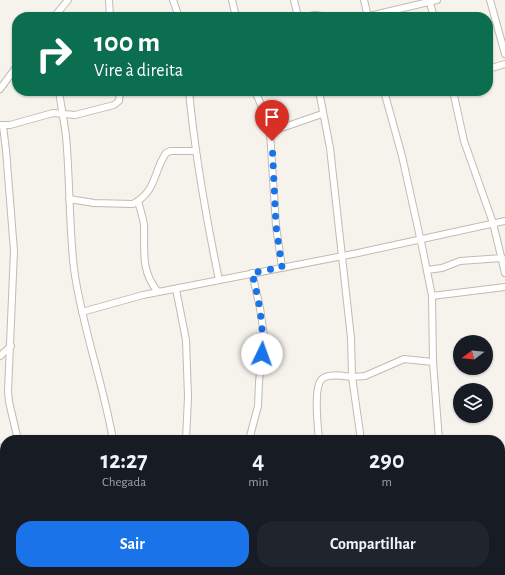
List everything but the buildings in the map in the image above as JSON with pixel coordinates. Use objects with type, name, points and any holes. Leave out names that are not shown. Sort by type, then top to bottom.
[{"type":"street","points":[[58,12],[68,0]]},
{"type":"street","points":[[109,0],[110,12]]},
{"type":"street","points":[[174,0],[177,12]]},
{"type":"street","points":[[232,0],[235,12]]},
{"type":"street","points":[[294,0],[297,12]]},
{"type":"street","points":[[364,0],[366,12]]},
{"type":"street","points":[[387,12],[437,0]]},
{"type":"street","points":[[490,0],[505,54]]},
{"type":"street","points":[[430,1],[433,12]]},
{"type":"street","points":[[493,68],[505,64]]},
{"type":"street","points":[[0,89],[12,73]]},
{"type":"street","points":[[60,96],[67,148],[74,269],[82,312],[104,394],[112,435]]},
{"type":"street","points":[[17,435],[9,402],[14,251],[6,150],[1,126],[45,115],[75,115],[114,105],[119,101],[120,96]]},
{"type":"street","points":[[189,96],[194,151],[202,199],[219,280]]},
{"type":"street","points":[[257,96],[268,121],[270,132],[276,226],[282,267]]},
{"type":"street","points":[[320,96],[322,114],[330,148],[351,338],[352,377],[360,435]]},
{"type":"street","points":[[385,96],[402,156],[432,296],[433,362],[439,435]]},
{"type":"street","points":[[454,96],[464,141],[492,223],[505,273]]},
{"type":"street","points":[[270,132],[322,114]]},
{"type":"street","points":[[69,199],[126,205],[138,201],[153,185],[166,153],[170,151],[194,151]]},
{"type":"street","points":[[138,201],[144,223],[143,242],[147,275],[151,284],[158,292]]},
{"type":"street","points":[[82,312],[158,292],[341,255],[358,253],[505,221]]},
{"type":"street","points":[[427,270],[442,268],[460,261],[502,258]]},
{"type":"street","points":[[250,435],[258,406],[264,336],[260,308],[252,273]]},
{"type":"street","points":[[432,296],[505,287]]},
{"type":"street","points":[[176,289],[186,340],[188,397],[186,435]]},
{"type":"street","points":[[0,356],[11,346]]},
{"type":"street","points":[[319,435],[317,399],[318,383],[322,378],[328,376],[365,376],[404,359],[433,362]]},
{"type":"route","points":[[262,354],[264,336],[260,308],[252,273],[282,267],[276,226],[272,141]]}]
